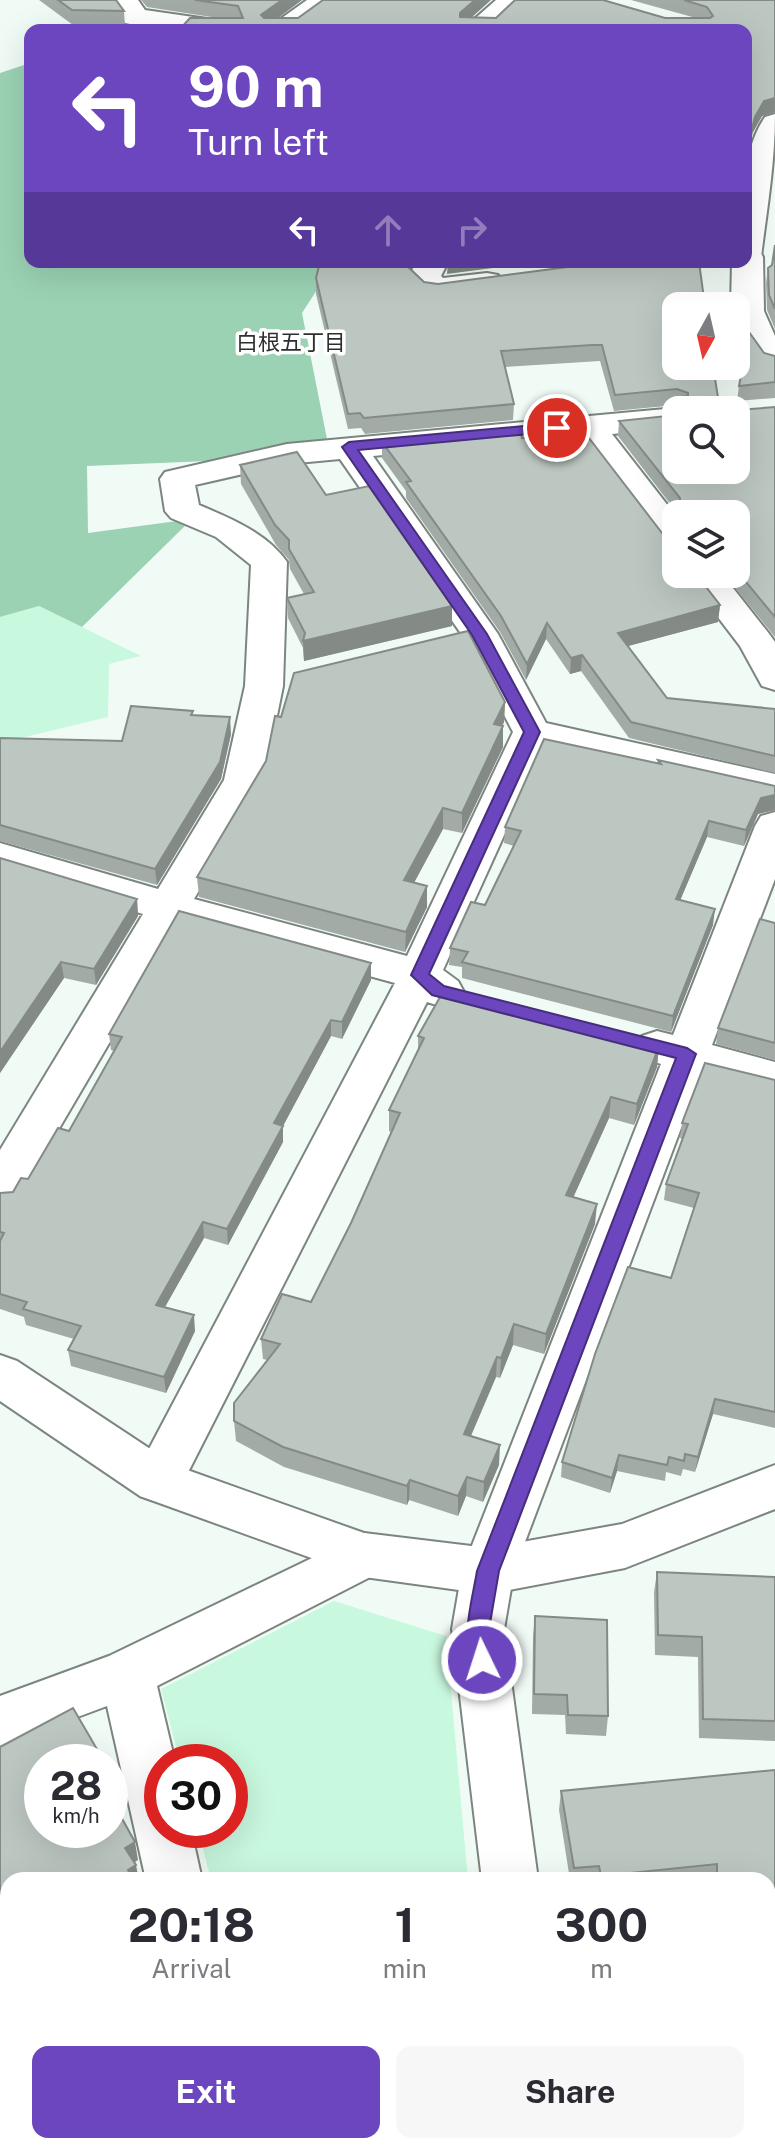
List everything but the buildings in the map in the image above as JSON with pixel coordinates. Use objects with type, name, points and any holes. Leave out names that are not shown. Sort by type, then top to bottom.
[{"type":"street","points":[[288,24],[325,0]]},
{"type":"street","points":[[483,24],[513,0]]},
{"type":"street","points":[[130,2],[135,17],[185,24]]},
{"type":"street","points":[[755,252],[759,171],[775,123]]},
{"type":"street","points":[[429,268],[424,279],[437,288],[513,278]]},
{"type":"street","points":[[751,268],[744,298],[749,321],[775,359]]},
{"type":"street","points":[[0,1189],[166,906],[244,780],[280,683],[269,562],[228,530],[183,511],[177,479],[287,454],[662,419]]},
{"type":"street","points":[[587,425],[662,521]]},
{"type":"street","points":[[349,447],[464,638],[532,732],[775,787]]},
{"type":"street","points":[[716,588],[766,641],[775,678]]},
{"type":"street","points":[[158,1481],[420,975],[532,732]]},
{"type":"street","points":[[509,1872],[478,1629],[488,1571],[775,826]]},
{"type":"street","points":[[0,857],[420,975],[438,991],[482,1002]]},
{"type":"street","points":[[614,1036],[775,1078]]},
{"type":"street","points":[[0,1375],[158,1481],[364,1555],[488,1571],[625,1546],[775,1487]]},
{"type":"street","points":[[0,1721],[127,1674],[364,1555]]},
{"type":"street","points":[[127,1674],[144,1749]]},
{"type":"street","points":[[166,1848],[172,1872]]},
{"type":"green space","points":[[24,65],[24,268],[331,268],[302,313],[327,439],[208,461],[87,466],[88,533],[192,519],[82,627],[39,606],[0,617],[0,73]]},
{"type":"green space","points":[[39,606],[141,656],[109,664],[108,717],[0,743],[0,617]]},
{"type":"green space","points":[[334,1601],[446,1636],[467,1872],[209,1872],[203,1848],[248,1848],[248,1744],[175,1744],[161,1689]]},
{"type":"district","name":"白根五丁目","points":[[291,342]]},
{"type":"route","points":[[482,1660],[478,1629],[488,1571],[687,1054],[438,991],[420,975],[532,732],[480,634],[349,447],[557,428]]}]
